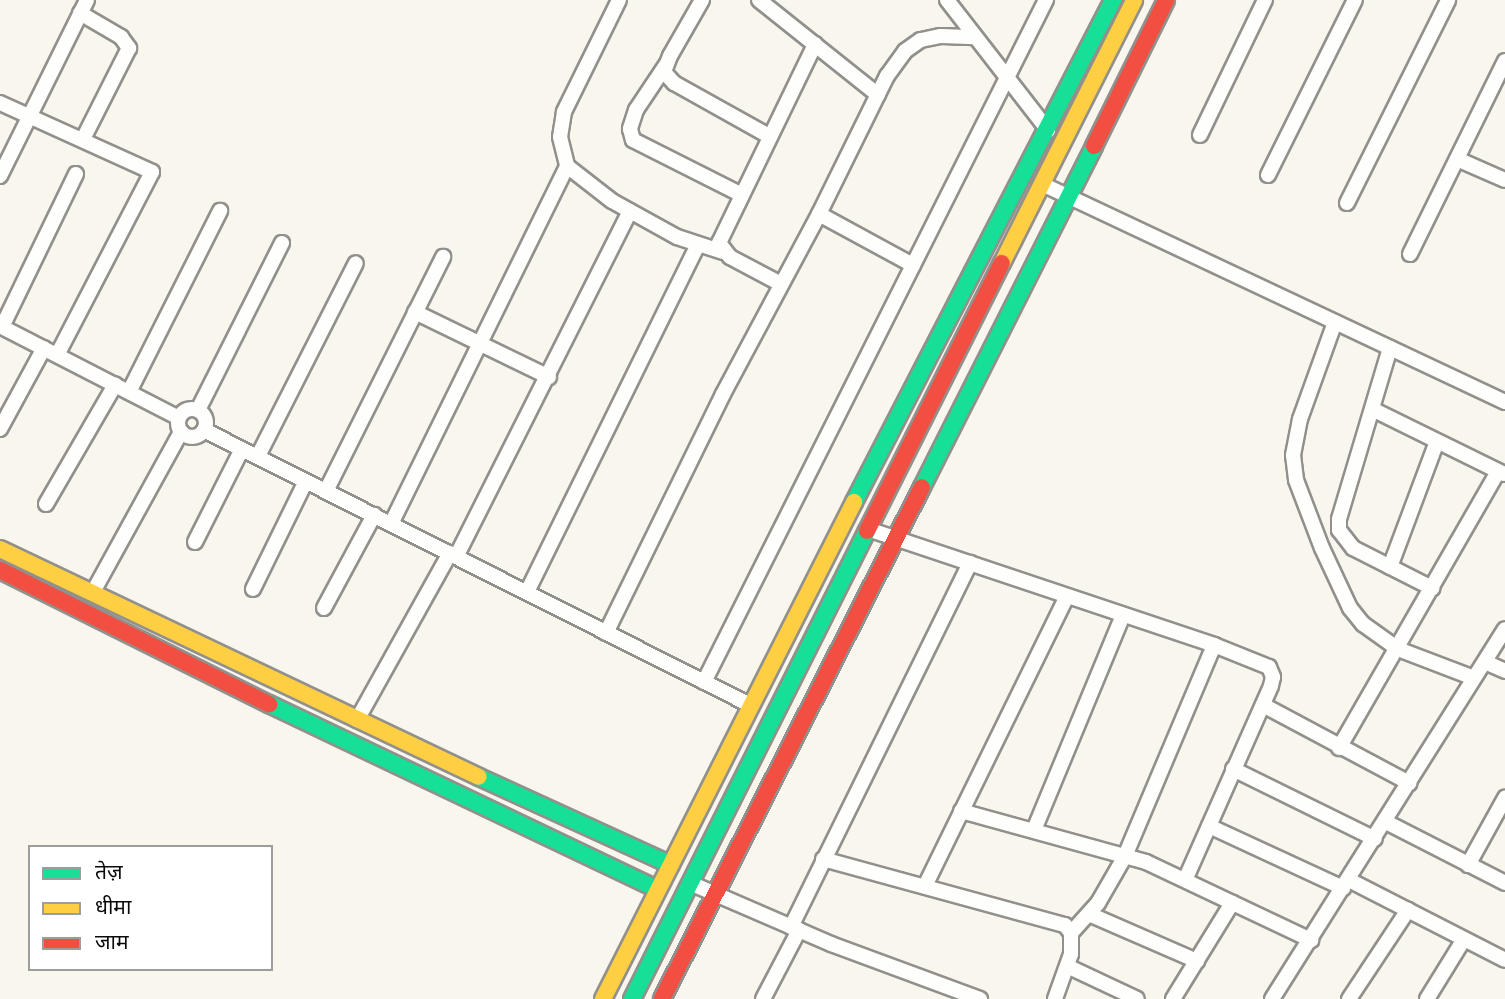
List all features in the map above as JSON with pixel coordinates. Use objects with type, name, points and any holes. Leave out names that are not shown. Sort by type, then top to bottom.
[{"type":"street","points":[[391,524],[482,344],[567,166],[560,137],[564,112],[619,0]]},
{"type":"street","points":[[702,0],[666,65],[636,110],[630,129],[633,140],[740,194]]},
{"type":"street","points":[[759,0],[878,95]]},
{"type":"street","points":[[947,0],[1048,130]]},
{"type":"street","points":[[704,682],[1046,0]]},
{"type":"street","points":[[603,999],[750,705],[1113,0]]},
{"type":"street","points":[[632,999],[1134,0]]},
{"type":"street","points":[[662,999],[1069,197],[1166,0]]},
{"type":"street","points":[[1200,135],[1265,0]]},
{"type":"street","points":[[1268,175],[1355,0]]},
{"type":"street","points":[[1347,203],[1447,0]]},
{"type":"street","points":[[0,176],[84,7],[121,37],[129,48],[83,139]]},
{"type":"street","points":[[606,633],[723,394],[819,214],[878,95],[905,51],[921,40],[940,36],[975,37]]},
{"type":"street","points":[[723,252],[719,243],[721,234],[814,44]]},
{"type":"street","points":[[1410,254],[1505,61]]},
{"type":"street","points":[[666,65],[664,72],[674,83],[769,136]]},
{"type":"street","points":[[0,103],[32,115],[152,172],[50,352],[0,429]]},
{"type":"street","points":[[1457,159],[1505,180]]},
{"type":"street","points":[[567,166],[630,211],[697,246],[723,252],[781,284]]},
{"type":"street","points":[[76,174],[1,327],[129,393],[180,425],[193,438],[204,430]]},
{"type":"street","points":[[1042,184],[1505,402]]},
{"type":"street","points":[[129,393],[220,211]]},
{"type":"street","points":[[357,720],[453,555],[549,377],[630,211]]},
{"type":"street","points":[[819,214],[913,265]]},
{"type":"street","points":[[198,410],[282,243]]},
{"type":"street","points":[[527,592],[697,246]]},
{"type":"street","points":[[326,491],[443,257]]},
{"type":"street","points":[[258,456],[356,263]]},
{"type":"street","points":[[415,312],[549,377]]},
{"type":"street","points":[[1335,322],[1300,419],[1293,455],[1296,480],[1322,548],[1350,608],[1377,637],[1398,649],[1474,678]]},
{"type":"street","points":[[1390,348],[1339,519],[1339,530],[1353,548],[1432,588]]},
{"type":"street","points":[[46,505],[115,385]]},
{"type":"street","points":[[1339,748],[1502,473],[1372,409]]},
{"type":"street","points":[[93,593],[187,410],[198,410]]},
{"type":"street","points":[[198,410],[204,419],[204,430]]},
{"type":"street","points":[[204,430],[750,705]]},
{"type":"street","points":[[1390,567],[1437,441]]},
{"type":"street","points":[[195,542],[242,449]]},
{"type":"street","points":[[253,589],[306,481]]},
{"type":"street","points":[[324,608],[374,515]]},
{"type":"street","points":[[868,529],[1214,645],[1269,667],[1273,677],[1271,687],[1185,880]]},
{"type":"street","points":[[0,549],[357,720],[664,878]]},
{"type":"street","points":[[763,999],[823,859],[970,563]]},
{"type":"street","points":[[0,570],[231,686],[664,878],[716,895],[980,999]]},
{"type":"street","points":[[925,886],[1067,596]]},
{"type":"street","points":[[1034,831],[1123,614]]},
{"type":"street","points":[[1272,999],[1386,822],[1505,629]]},
{"type":"street","points":[[1071,933],[1089,914],[1125,856],[1214,645]]},
{"type":"street","points":[[1485,662],[1505,671]]},
{"type":"street","points":[[1263,705],[1339,748],[1409,783]]},
{"type":"street","points":[[1233,769],[1375,839]]},
{"type":"street","points":[[1468,865],[1505,798]]},
{"type":"street","points":[[961,811],[1125,856],[1185,880],[1311,940]]},
{"type":"street","points":[[1386,822],[1505,883]]},
{"type":"street","points":[[1209,826],[1408,910],[1505,960]]},
{"type":"street","points":[[823,859],[1055,920],[1065,925],[1073,942],[1055,999]]},
{"type":"street","points":[[1173,999],[1232,904]]},
{"type":"street","points":[[1349,999],[1408,910]]},
{"type":"street","points":[[1089,914],[1197,961]]},
{"type":"street","points":[[1427,999],[1464,939]]},
{"type":"street","points":[[1067,966],[1137,999]]},
{"type":"traffic: fast","points":[[854,502],[1113,0]]},
{"type":"traffic: fast","points":[[922,487],[1094,146]]},
{"type":"traffic: fast","points":[[632,999],[867,531]]},
{"type":"traffic: fast","points":[[269,704],[657,889]]},
{"type":"traffic: fast","points":[[479,777],[671,865]]},
{"type":"traffic: slow","points":[[1002,263],[1134,0]]},
{"type":"traffic: slow","points":[[603,999],[854,502]]},
{"type":"traffic: slow","points":[[0,549],[479,777]]},
{"type":"traffic: jam","points":[[1094,146],[1166,0]]},
{"type":"traffic: jam","points":[[867,531],[1002,263]]},
{"type":"traffic: jam","points":[[662,999],[922,487]]},
{"type":"traffic: jam","points":[[0,570],[269,704]]}]
